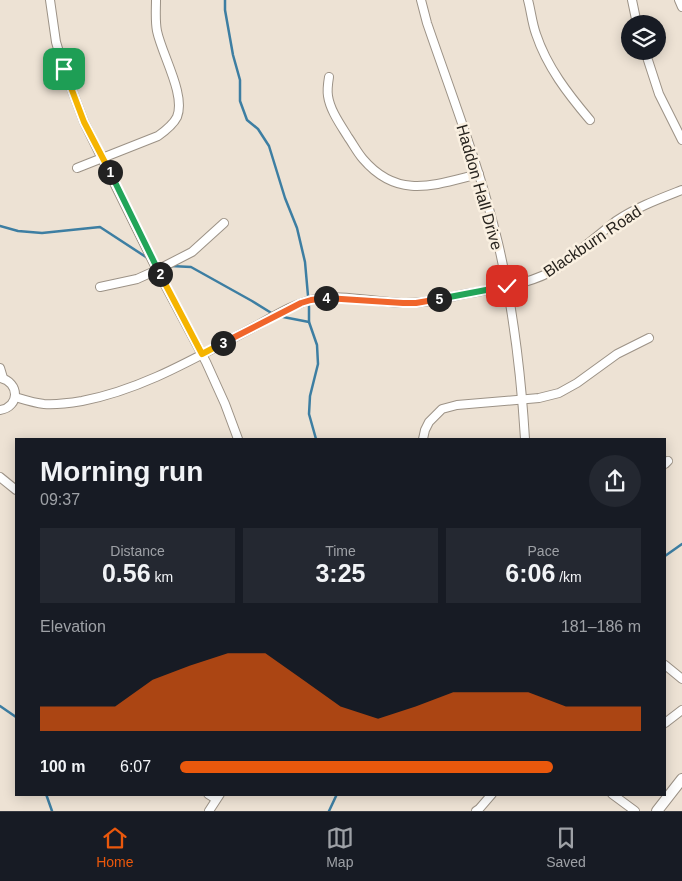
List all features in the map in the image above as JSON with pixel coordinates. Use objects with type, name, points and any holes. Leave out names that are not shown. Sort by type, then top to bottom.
[{"type":"main road","points":[[657,811],[682,778]]},
{"type":"street","points":[[50,0],[56,42],[84,122],[202,354],[225,404],[238,438]]},
{"type":"street","points":[[77,168],[158,136],[169,128],[176,117],[180,104],[178,91],[165,58],[157,30],[156,0]]},
{"type":"street","name":"Haddon Hall Drive","points":[[421,0],[478,174],[498,244],[507,286],[515,340],[523,400],[525,438]]},
{"type":"street","points":[[528,0],[536,34],[547,60],[571,97],[590,120]]},
{"type":"street","points":[[632,0],[635,15]]},
{"type":"street","points":[[679,0],[682,7]]},
{"type":"street","points":[[647,60],[659,94],[682,140]]},
{"type":"street","points":[[329,77],[327,94],[333,111],[362,158],[383,177],[400,184],[416,187],[478,174]]},
{"type":"street","name":"Blackburn Road","points":[[15,397],[47,404],[68,403],[101,397],[130,388],[202,354],[286,310],[311,300],[335,298],[416,303],[531,280],[551,272],[570,259],[626,214],[647,203],[682,190]]},
{"type":"street","points":[[100,287],[137,279],[158,270],[192,252],[224,223]]},
{"type":"street","points":[[423,438],[429,422],[442,409],[456,405],[523,400],[550,395],[567,389],[617,354],[649,338]]},
{"type":"street","points":[[0,368],[2,378],[8,380],[14,388],[15,397],[9,407],[0,410]]},
{"type":"street","points":[[0,477],[15,489]]},
{"type":"street","points":[[666,666],[682,679]]},
{"type":"street","points":[[666,722],[682,710]]},
{"type":"street","points":[[209,811],[218,796]]},
{"type":"street","points":[[476,811],[490,796]]},
{"type":"street","points":[[615,796],[635,811]]},
{"type":"waterway","points":[[225,0],[233,55],[240,80],[240,101],[247,120],[258,129],[269,146],[285,198],[297,228],[305,262],[309,322],[317,345],[318,364],[310,396],[309,414],[316,438]]},
{"type":"waterway","points":[[0,226],[18,231],[42,233],[100,227],[149,259]]},
{"type":"waterway","points":[[171,266],[191,267],[273,314]]},
{"type":"waterway","points":[[278,316],[309,322]]},
{"type":"waterway","points":[[666,555],[682,544]]},
{"type":"waterway","points":[[0,706],[15,716]]},
{"type":"waterway","points":[[47,796],[52,811]]},
{"type":"waterway","points":[[329,811],[336,796]]},
{"type":"route","points":[[64,69],[84,122],[202,354],[286,310],[311,300],[335,298],[416,303],[507,286]]}]
